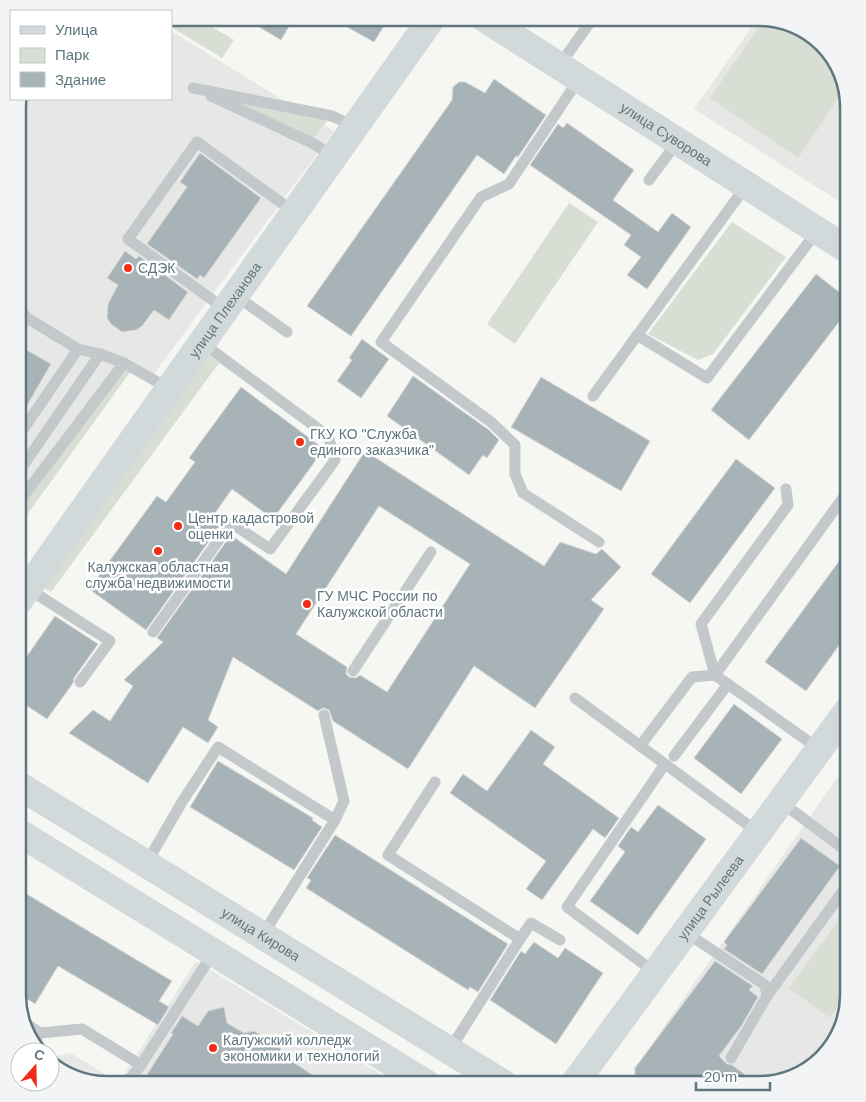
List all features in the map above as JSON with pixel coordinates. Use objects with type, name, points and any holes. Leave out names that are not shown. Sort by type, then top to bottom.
[{"type":"main road","name":"улица Плеханова","points":[[26,589],[426,26]]},
{"type":"main road","name":"улица Суворова","points":[[497,26],[840,245]]},
{"type":"main road","name":"улица Рылеева","points":[[580,1076],[840,721]]},
{"type":"main road","name":"улица Кирова","points":[[26,790],[491,1076]]},
{"type":"main road","points":[[26,837],[415,1076]]},
{"type":"lane","points":[[589,26],[569,72],[509,184],[481,196],[381,342],[492,422],[515,445],[515,474],[523,493],[599,542]]},
{"type":"lane","points":[[333,156],[312,144],[193,88],[332,116],[354,126]]},
{"type":"lane","points":[[649,180],[678,141]]},
{"type":"lane","points":[[288,332],[230,302],[128,239],[197,142],[294,212]]},
{"type":"lane","points":[[594,396],[746,186]]},
{"type":"lane","points":[[637,335],[706,378],[817,230]]},
{"type":"lane","points":[[26,316],[78,349],[100,354],[124,363],[168,388]]},
{"type":"lane","points":[[153,632],[231,522],[270,549],[335,460],[328,436],[202,342]]},
{"type":"lane","points":[[26,425],[78,349]]},
{"type":"lane","points":[[26,461],[100,354]]},
{"type":"lane","points":[[26,492],[124,363]]},
{"type":"lane","points":[[786,488],[788,505],[701,624],[716,675],[819,749]]},
{"type":"lane","points":[[640,746],[692,677],[716,675],[840,502]]},
{"type":"lane","points":[[353,671],[431,552]]},
{"type":"lane","points":[[26,597],[110,641],[80,682]]},
{"type":"lane","points":[[674,756],[728,684]]},
{"type":"lane","points":[[575,698],[759,833]]},
{"type":"lane","points":[[262,936],[335,820],[344,800],[324,716]]},
{"type":"lane","points":[[146,864],[182,802],[218,748],[335,820]]},
{"type":"lane","points":[[656,973],[567,907],[665,764]]},
{"type":"lane","points":[[434,782],[388,855],[520,939]]},
{"type":"lane","points":[[781,802],[840,846]]},
{"type":"lane","points":[[731,1058],[767,996],[840,895]]},
{"type":"lane","points":[[449,1051],[531,923],[560,940]]},
{"type":"lane","points":[[685,932],[765,985],[767,996]]},
{"type":"lane","points":[[133,1076],[141,1066],[213,953]]},
{"type":"lane","points":[[33,1028],[40,1032],[82,1029],[141,1066]]},
{"type":"lane","points":[[38,1036],[40,1032]]},
{"type":"shaded area","points":[[752,26],[779,29],[799,37],[816,50],[826,62],[835,81],[839,97],[840,202],[694,109]]},
{"type":"shaded area","points":[[172,32],[334,131],[151,378],[133,368],[26,516],[26,100],[172,100]]},
{"type":"shaded area","points":[[840,773],[840,994],[837,1015],[826,1040],[804,1062],[774,1074],[758,1076],[636,1076],[635,1068]]},
{"type":"shaded area","points":[[196,961],[384,1076],[123,1076]]},
{"type":"shaded area","points":[[71,1053],[108,1076],[81,1071],[62,1062],[60,1055]]},
{"type":"green space","points":[[172,26],[210,26],[234,40],[222,58]]},
{"type":"green space","points":[[760,26],[790,32],[816,50],[826,62],[831,72],[839,97],[798,158],[710,98]]},
{"type":"green space","points":[[199,90],[330,117],[311,142]]},
{"type":"green space","points":[[569,203],[598,222],[515,344],[487,324]]},
{"type":"green space","points":[[732,222],[786,257],[713,354],[698,360],[648,334]]},
{"type":"green space","points":[[206,354],[219,363],[51,592],[40,586]]},
{"type":"green space","points":[[124,363],[133,368],[26,516],[26,499]]},
{"type":"green space","points":[[840,918],[839,1005],[830,1018],[789,988]]},
{"type":"building","points":[[257,26],[289,26],[281,40]]},
{"type":"building","points":[[345,26],[384,26],[374,42]]},
{"type":"building","points":[[494,79],[546,115],[518,157],[516,156],[504,174],[477,155],[351,336],[307,306],[452,100],[453,87],[459,82],[465,82],[485,93]]},
{"type":"building","points":[[567,123],[634,170],[613,200],[658,232],[672,213],[691,227],[647,289],[627,275],[641,257],[624,245],[631,235],[530,165],[558,124],[563,128]]},
{"type":"building","points":[[200,153],[261,198],[204,278],[200,275],[197,279],[147,244],[187,187],[180,182]]},
{"type":"building","points":[[125,251],[136,259],[139,256],[188,292],[169,320],[154,310],[142,326],[136,330],[122,332],[111,324],[107,318],[108,304],[118,285],[107,278]]},
{"type":"building","points":[[816,274],[840,293],[840,321],[749,440],[711,410]]},
{"type":"building","points":[[362,339],[389,359],[361,398],[337,381],[352,360],[349,358]]},
{"type":"building","points":[[26,350],[51,364],[26,407]]},
{"type":"building","points":[[413,376],[489,430],[499,440],[487,458],[483,455],[469,475],[387,416]]},
{"type":"building","points":[[541,377],[650,441],[621,491],[511,427]]},
{"type":"building","points":[[241,387],[324,449],[273,519],[232,489],[210,520],[219,527],[146,630],[89,589],[157,496],[166,502],[195,462],[189,458]]},
{"type":"building","points":[[365,451],[544,566],[560,542],[596,554],[602,549],[621,567],[591,600],[604,609],[535,708],[474,666],[408,769],[333,721],[329,710],[323,708],[318,711],[233,657],[208,720],[218,727],[208,743],[183,727],[148,783],[69,733],[93,710],[110,721],[133,686],[124,680],[163,642],[157,638],[231,535],[286,574]],"holes":[[[379,506],[470,564],[387,692],[360,675],[356,678],[349,677],[346,674],[347,667],[296,634]]]},
{"type":"building","points":[[736,459],[775,488],[690,603],[651,574]]},
{"type":"building","points":[[840,560],[840,644],[806,691],[765,662]]},
{"type":"building","points":[[55,616],[98,644],[47,719],[26,705],[26,658]]},
{"type":"building","points":[[734,704],[782,739],[741,794],[694,758]]},
{"type":"building","points":[[531,730],[555,747],[543,764],[619,818],[605,838],[593,829],[542,900],[526,889],[546,861],[450,793],[463,774],[487,791]]},
{"type":"building","points":[[218,761],[313,818],[312,820],[322,827],[294,870],[190,807]]},
{"type":"building","points":[[658,805],[706,839],[638,935],[590,901],[625,852],[618,846],[631,827],[638,832]]},
{"type":"building","points":[[335,835],[508,944],[478,992],[470,987],[468,990],[306,888],[311,880],[307,878]]},
{"type":"building","points":[[801,838],[840,866],[762,974],[724,949],[727,945],[724,942]]},
{"type":"building","points":[[26,894],[172,981],[159,1001],[169,1007],[158,1025],[58,966],[35,1004],[26,998],[26,994]]},
{"type":"building","points":[[534,942],[558,958],[565,948],[603,973],[556,1044],[490,1000],[521,951],[525,954]]},
{"type":"building","points":[[715,961],[753,986],[749,990],[758,997],[742,1025],[719,1056],[727,1064],[732,1065],[747,1076],[635,1076],[635,1068]]},
{"type":"building","name":"Калужский колледж экономики и технологий","points":[[224,1007],[227,1023],[244,1033],[254,1031],[280,1046],[281,1054],[314,1076],[146,1076],[173,1034],[171,1033],[182,1016],[198,1026],[208,1011]]},
{"type":"place","name":"СДЭК","points":[[128,268]]},
{"type":"place","name":"ГКУ КО \"Служба единого заказчика\"","points":[[300,442]]},
{"type":"place","name":"Центр кадастровой оценки","points":[[178,526]]},
{"type":"place","name":"Калужская областная служба недвижимости","points":[[158,551]]},
{"type":"place","name":"ГУ МЧС России по Калужской области","points":[[307,604]]},
{"type":"place","name":"Калужский колледж экономики и технологий","points":[[213,1048]]}]
